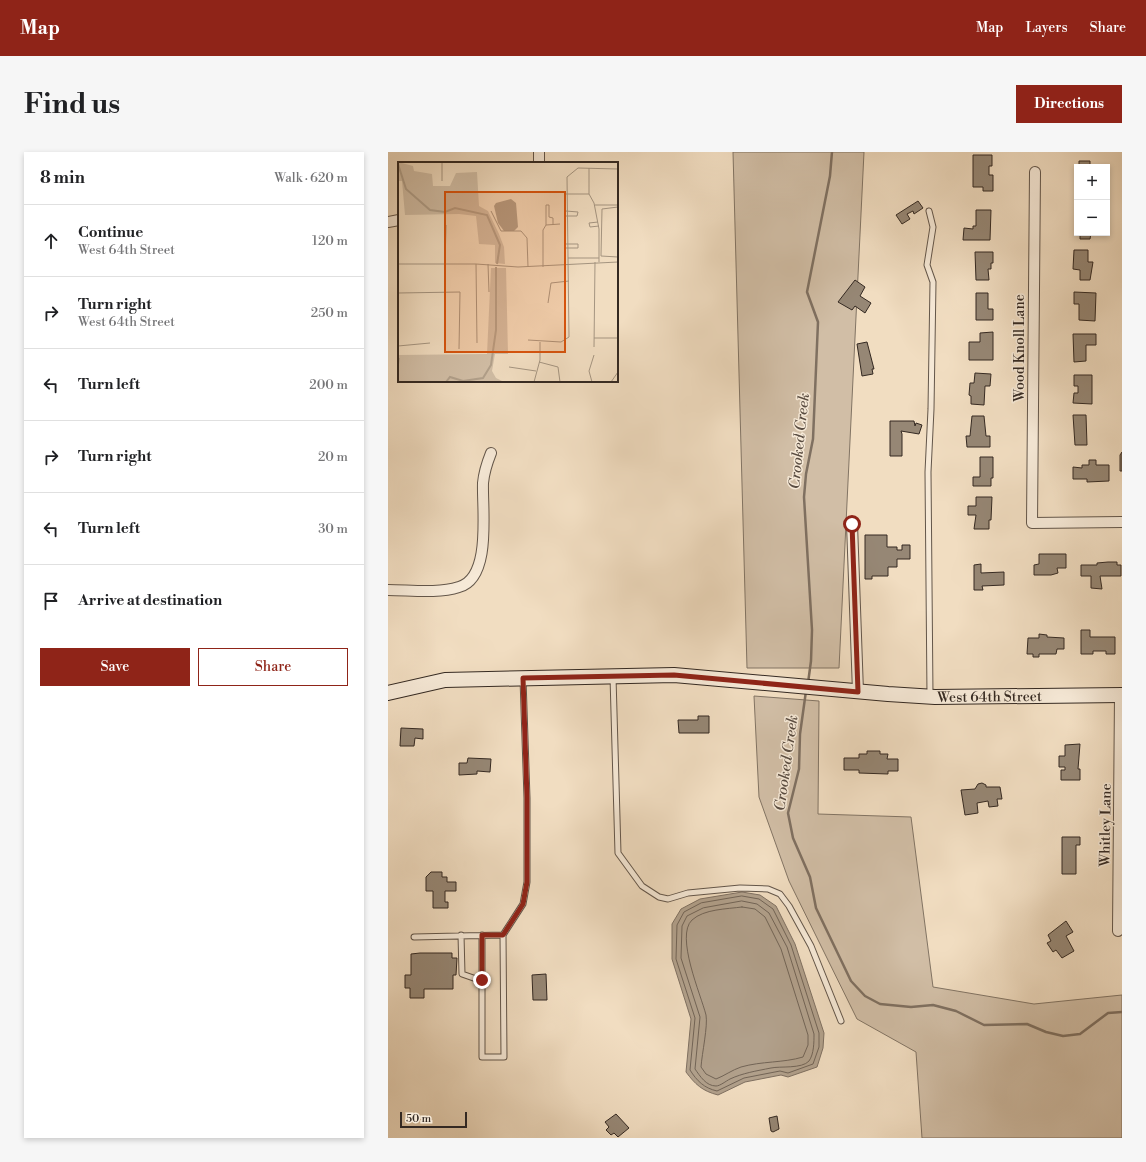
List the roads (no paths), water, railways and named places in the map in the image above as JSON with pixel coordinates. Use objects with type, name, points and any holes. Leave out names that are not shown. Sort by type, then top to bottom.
[{"type":"street","points":[[539,152],[540,162]]},
{"type":"street","name":"Wood Knoll Lane","points":[[1034,172],[1032,523],[1122,522]]},
{"type":"street","points":[[388,222],[398,220]]},
{"type":"street","points":[[388,590],[448,589],[460,587],[471,578],[480,564],[482,548],[483,482],[491,453]]},
{"type":"street","points":[[852,524],[858,692]]},
{"type":"street","name":"West 64th Street","points":[[388,693],[445,680],[674,675],[858,692],[930,696],[1121,695]]},
{"type":"street","name":"Whitley Lane","points":[[1118,931],[1121,695]]},
{"type":"lane","points":[[929,211],[933,226],[927,265],[933,282],[932,409],[930,418],[928,472],[930,696]]},
{"type":"lane","points":[[613,676],[618,853],[642,886],[659,897],[668,899],[688,893],[740,888],[768,889],[780,894],[789,906],[811,946],[841,1021]]},
{"type":"lane","points":[[482,935],[482,1058],[504,1058],[503,935],[523,904],[527,882],[527,798],[523,678]]},
{"type":"lane","points":[[461,935],[462,974],[482,980]]},
{"type":"lane","points":[[414,937],[503,935]]},
{"type":"water","points":[[742,892],[760,895],[776,906],[795,944],[824,1033],[823,1048],[817,1067],[788,1077],[781,1075],[745,1082],[718,1095],[699,1086],[686,1072],[691,1019],[672,959],[672,924],[681,909],[700,899]]},
{"type":"waterway","name":"Crooked Creek","points":[[808,683],[811,661],[812,630],[804,497],[806,474],[813,439],[818,322],[807,292],[830,176],[832,152]]},
{"type":"waterway","name":"Crooked Creek","points":[[806,691],[800,734],[799,769],[788,813],[793,838],[810,877],[816,908],[851,981],[865,996],[880,1004],[911,1007],[933,1005],[956,1011],[984,1025],[1027,1024],[1046,1032],[1063,1036],[1080,1034],[1108,1013],[1122,1012]]}]
